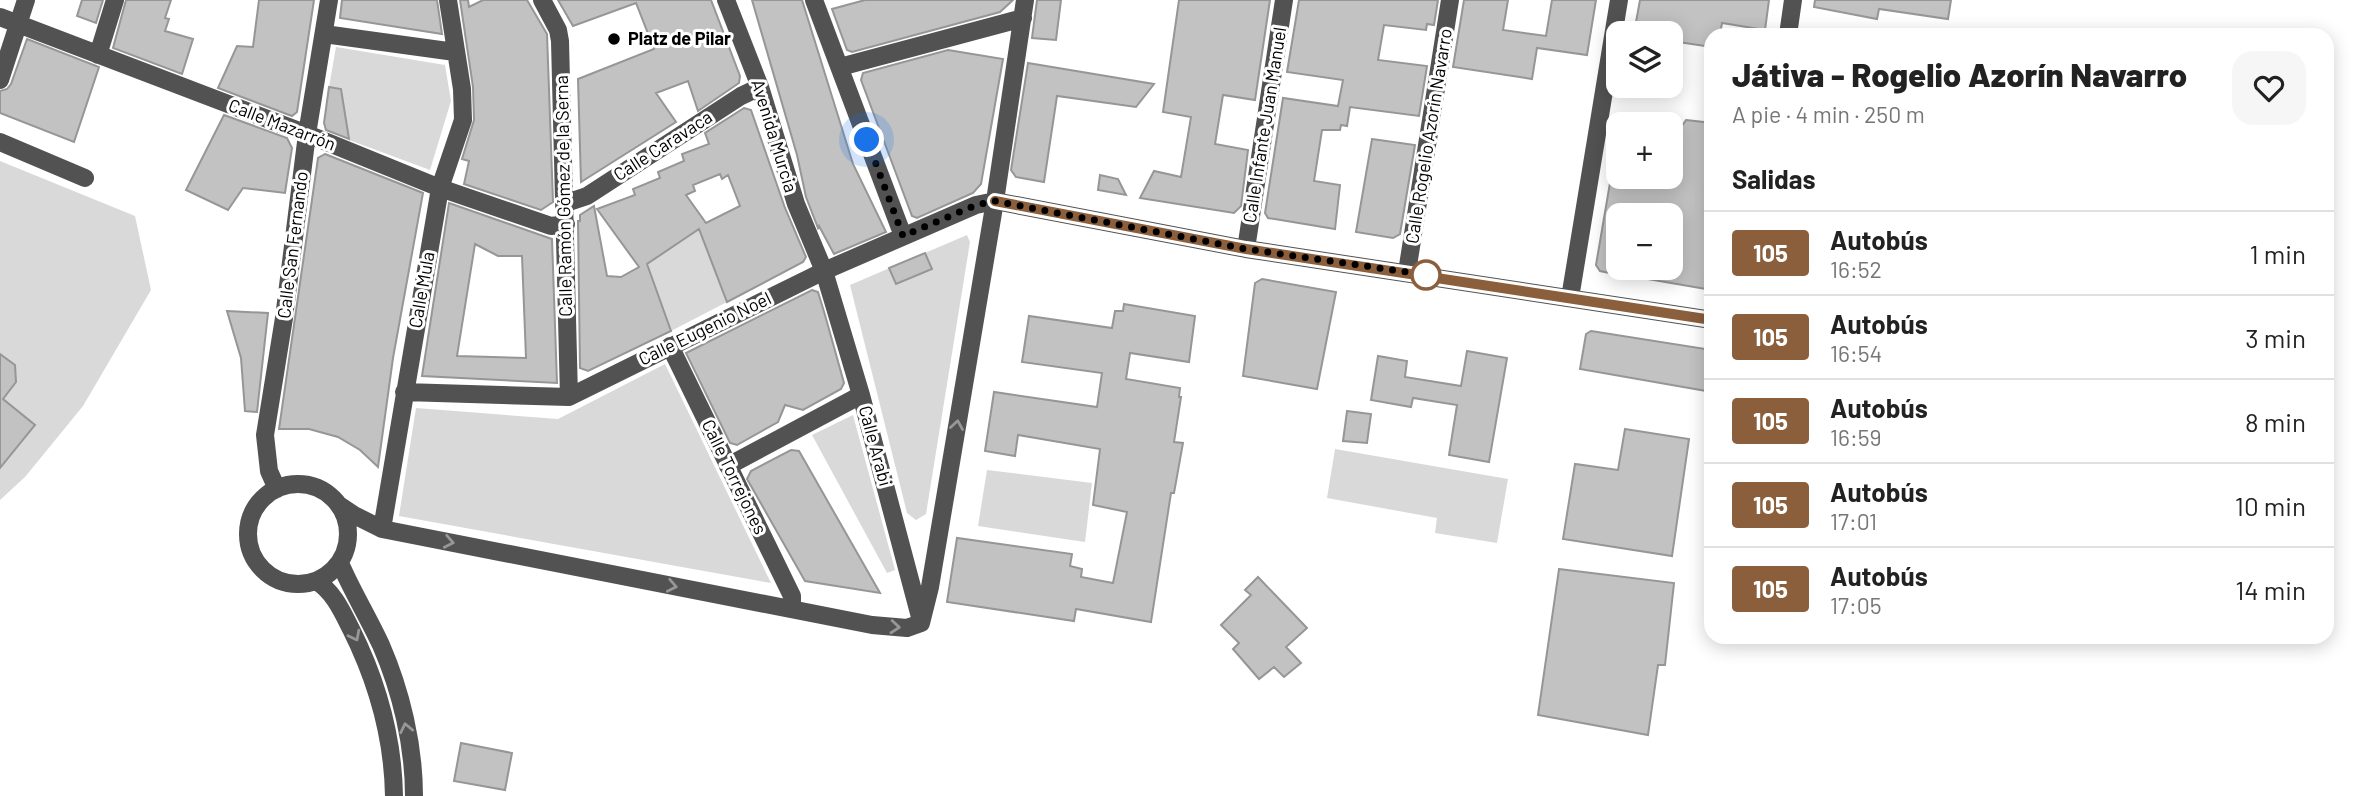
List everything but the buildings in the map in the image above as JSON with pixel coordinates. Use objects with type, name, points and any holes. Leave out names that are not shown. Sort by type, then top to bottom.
[{"type":"street","points":[[0,80],[26,0]]},
{"type":"street","points":[[98,55],[115,0]]},
{"type":"street","name":"Calle San Fernando","points":[[277,489],[269,471],[265,435],[284,318],[307,134],[329,0]]},
{"type":"street","name":"Calle Mula","points":[[382,529],[440,188],[463,120],[463,98],[448,0]]},
{"type":"street","name":"Calle Ramón Gómez de la Serna","points":[[542,0],[558,30],[560,41],[569,397]]},
{"type":"street","name":"Avenida Murcia","points":[[726,0],[760,87],[796,204],[824,271]]},
{"type":"street","name":"Calle Infante Juan Manuel","points":[[1246,249],[1284,0]]},
{"type":"street","name":"Calle Rogelio Azorín Navarro","points":[[1407,272],[1450,0]]},
{"type":"street","points":[[1570,298],[1619,0]]},
{"type":"street","points":[[1789,28],[1793,0]]},
{"type":"street","points":[[819,1],[840,67],[903,236]]},
{"type":"street","points":[[339,505],[346,517],[348,544],[340,563],[333,570],[316,581],[288,583],[275,579],[255,560],[248,534],[256,507],[265,496],[277,489],[304,484],[317,488],[360,519],[382,529],[872,625],[907,628],[921,623],[930,587],[995,201],[1024,9],[840,67]]},
{"type":"street","name":"Calle Mazarrón","points":[[0,17],[307,134],[440,188],[551,226],[566,224]]},
{"type":"street","points":[[324,34],[455,52]]},
{"type":"street","name":"Calle Caravaca","points":[[566,203],[587,196],[741,96],[760,87]]},
{"type":"street","points":[[0,142],[85,178]]},
{"type":"street","points":[[995,201],[1246,249],[1704,319]]},
{"type":"street","name":"Calle Eugenio Noel","points":[[404,392],[569,397],[824,271],[976,205],[995,201]]},
{"type":"street","name":"Calle Arabi","points":[[824,271],[861,395],[921,623]]},
{"type":"street","name":"Calle Torrejones","points":[[670,346],[792,596],[792,610]]},
{"type":"street","points":[[728,466],[861,395]]},
{"type":"street","points":[[348,544],[369,531],[382,529]]},
{"type":"street","points":[[340,563],[381,645],[394,681],[408,730],[414,796]]},
{"type":"street","points":[[316,581],[328,591],[343,613],[377,687],[391,746],[394,796]]},
{"type":"shaded area","points":[[336,47],[445,65],[451,101],[430,170],[349,140],[341,89],[329,87]]},
{"type":"shaded area","points":[[0,161],[135,216],[151,290],[83,406],[25,477],[0,500]]},
{"type":"shaded area","points":[[699,229],[727,302],[671,331],[647,264]]},
{"type":"shaded area","points":[[967,235],[970,242],[926,514],[916,520],[907,513],[850,285]]},
{"type":"shaded area","points":[[665,364],[771,583],[399,516],[416,408],[558,419]]},
{"type":"shaded area","points":[[853,415],[895,570],[887,573],[812,435]]},
{"type":"shaded area","points":[[1335,449],[1508,479],[1497,543],[1435,533],[1437,518],[1327,498]]},
{"type":"shaded area","points":[[987,470],[1092,483],[1085,542],[978,526]]},
{"type":"bus line","name":"105","points":[[995,201],[1246,249],[1704,319]]},
{"type":"place","name":"Platz de Pilar","points":[[614,39]]},
{"type":"route","points":[[867,140],[903,236],[976,205],[995,201],[1246,249],[1426,275]]}]
